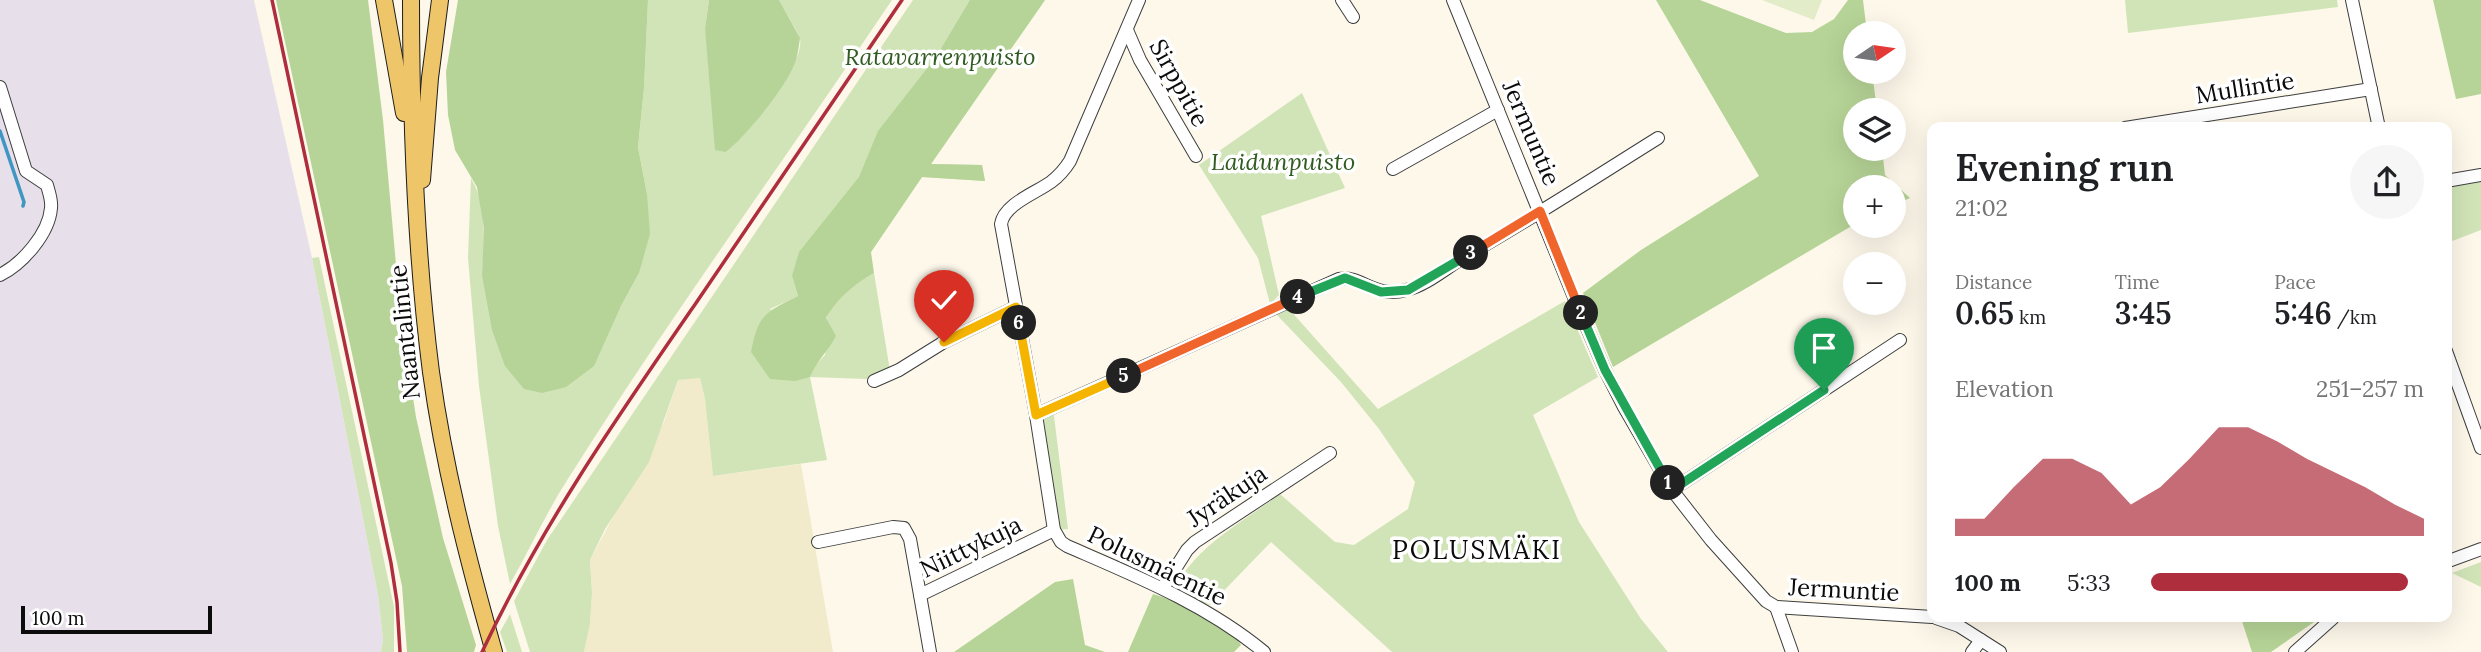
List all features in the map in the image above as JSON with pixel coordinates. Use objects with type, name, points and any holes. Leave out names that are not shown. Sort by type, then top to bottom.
[{"type":"main road","points":[[384,0],[413,167]]},
{"type":"main road","name":"Naantalintie","points":[[411,0],[413,167],[422,299],[439,422],[462,534],[495,652]]},
{"type":"main road","points":[[418,232],[430,78],[440,0]]},
{"type":"street","points":[[1127,30],[1139,0]]},
{"type":"street","points":[[1342,0],[1353,17]]},
{"type":"street","name":"Jermuntie","points":[[1453,0],[1605,370],[1672,490],[1711,540],[1766,601],[1776,607],[1927,617]]},
{"type":"street","points":[[2352,0],[2378,122]]},
{"type":"street","name":"Sirppitie","points":[[1127,30],[1140,60],[1196,156]]},
{"type":"street","name":"Polusmäentie","points":[[1127,30],[1076,149],[1063,171],[1053,181],[1005,212],[1002,217],[1001,224],[1054,530],[1061,542],[1067,546],[1163,588],[1220,620],[1264,652]]},
{"type":"street","points":[[0,87],[26,171],[47,185],[52,204],[36,242],[23,258],[0,275]]},
{"type":"street","name":"Mullintie","points":[[2163,122],[2371,89]]},
{"type":"street","points":[[1393,169],[1498,110]]},
{"type":"street","points":[[1036,415],[1339,279],[1352,279],[1381,292],[1408,290],[1509,232],[1658,138]]},
{"type":"street","points":[[2452,180],[2481,175]]},
{"type":"street","points":[[874,381],[899,370],[944,342],[1016,307]]},
{"type":"street","points":[[1672,490],[1900,340]]},
{"type":"street","points":[[2452,365],[2477,424],[2481,448]]},
{"type":"street","name":"Jyräkuja","points":[[1163,588],[1195,542],[1330,453]]},
{"type":"street","points":[[818,542],[893,527],[904,528],[910,539],[920,596]]},
{"type":"street","name":"Niittykuja","points":[[930,652],[920,596],[1054,530]]},
{"type":"street","points":[[2452,560],[2481,549]]},
{"type":"street","points":[[1776,607],[1792,652]]},
{"type":"street","name":"Jermuntie","points":[[1948,622],[2000,652]]},
{"type":"street","points":[[2295,652],[2329,622]]},
{"type":"street","points":[[1972,652],[1981,640]]},
{"type":"shaded area","points":[[0,0],[254,0],[312,258],[378,595],[383,639],[381,652],[0,652]]},
{"type":"shaded area","points":[[700,377],[713,476],[801,464],[833,652],[584,652],[590,624],[590,560],[664,422],[678,380]]},
{"type":"green space","points":[[276,0],[368,0],[383,120],[401,320],[416,417],[443,538],[476,645],[474,652],[407,652],[402,586]]},
{"type":"green space","points":[[458,0],[648,0],[638,147],[647,194],[650,234],[639,273],[594,366],[566,387],[542,393],[524,389],[505,366],[492,330],[482,275],[484,228],[477,187],[455,150],[448,115],[446,72]]},
{"type":"green space","points":[[648,0],[709,0],[705,28],[726,152],[772,99],[784,82],[799,51],[799,36],[779,0],[892,0],[605,421],[558,495],[510,584],[498,526],[479,386],[468,258],[471,178],[482,213],[482,275],[620,308],[639,273],[647,194],[638,147]]},
{"type":"green space","points":[[709,0],[779,0],[800,38],[796,60],[785,83],[755,122],[726,152],[715,150],[705,28]]},
{"type":"green space","name":"Ratavarrenpuisto","points":[[913,0],[1045,0],[931,164],[982,165],[985,181],[922,177],[871,252],[792,276],[798,296],[770,309],[814,367],[825,355],[825,326],[830,309],[847,291],[874,273],[890,371],[866,379],[810,377],[827,460],[713,476],[705,399],[700,378],[678,380],[649,462],[605,529],[590,560],[590,624],[584,652],[530,652],[514,601],[547,540]]},
{"type":"green space","name":"Ratavarrenpuisto","points":[[970,0],[1045,0],[931,164],[982,165],[985,181],[922,177],[871,252],[874,273],[847,292],[826,318],[836,336],[810,377],[795,381],[770,379],[751,352],[760,322],[770,311],[798,296],[792,276],[799,252],[859,177],[878,131],[936,57]]},
{"type":"green space","points":[[1656,0],[1700,0],[1786,33],[1812,32],[1834,19],[1848,0],[1863,0],[1866,21],[1843,21],[1843,84],[1874,84],[1875,98],[1843,98],[1843,161],[1883,161],[1885,175],[1843,175],[1843,231],[1613,367],[1583,293],[1641,250],[1759,176]]},
{"type":"green space","points":[[1762,0],[1822,0],[1814,20]]},
{"type":"green space","points":[[2125,0],[2337,0],[2338,7],[2128,33]]},
{"type":"green space","points":[[2433,0],[2481,0],[2481,94],[2456,99]]},
{"type":"green space","name":"Laidunpuisto","points":[[1302,93],[1345,188],[1261,216],[1279,295],[1270,304],[1258,258],[1199,165]]},
{"type":"green space","points":[[2481,181],[2481,230],[2452,241],[2452,187]]},
{"type":"green space","points":[[319,257],[394,607],[394,652],[381,652],[383,639],[378,595],[312,258]]},
{"type":"green space","points":[[1565,301],[1598,377],[1533,415],[1579,522],[1641,619],[1668,652],[1392,652],[1271,542],[1210,605],[1171,593],[1193,561],[1206,549],[1280,494],[1335,542],[1354,545],[1408,509],[1415,482],[1379,429],[1341,382],[1276,314],[1289,309],[1378,409]]},
{"type":"green space","points":[[1053,408],[1068,529],[1054,530],[1036,415]]},
{"type":"green space","points":[[2481,562],[2481,587],[2452,573]]},
{"type":"green space","points":[[1073,579],[1085,645],[1105,652],[954,652],[1055,582]]},
{"type":"green space","points":[[1153,594],[1203,609],[1228,625],[1241,645],[1234,652],[1128,652]]},
{"type":"green space","points":[[510,614],[522,652],[507,652],[500,632]]},
{"type":"green space","points":[[2242,622],[2314,622],[2271,652],[2252,652]]},
{"type":"waterway","points":[[0,131],[24,202],[23,206]]},
{"type":"railway","points":[[272,0],[391,563],[400,652]]},
{"type":"railway","points":[[482,652],[529,561],[582,473],[902,0]]},
{"type":"district","name":"POLUSMÄKI","points":[[1477,550]]},
{"type":"route","points":[[944,342],[1016,307],[1036,415],[1339,279],[1352,279],[1381,292],[1408,290],[1540,211],[1605,370],[1672,490],[1824,390]]}]
